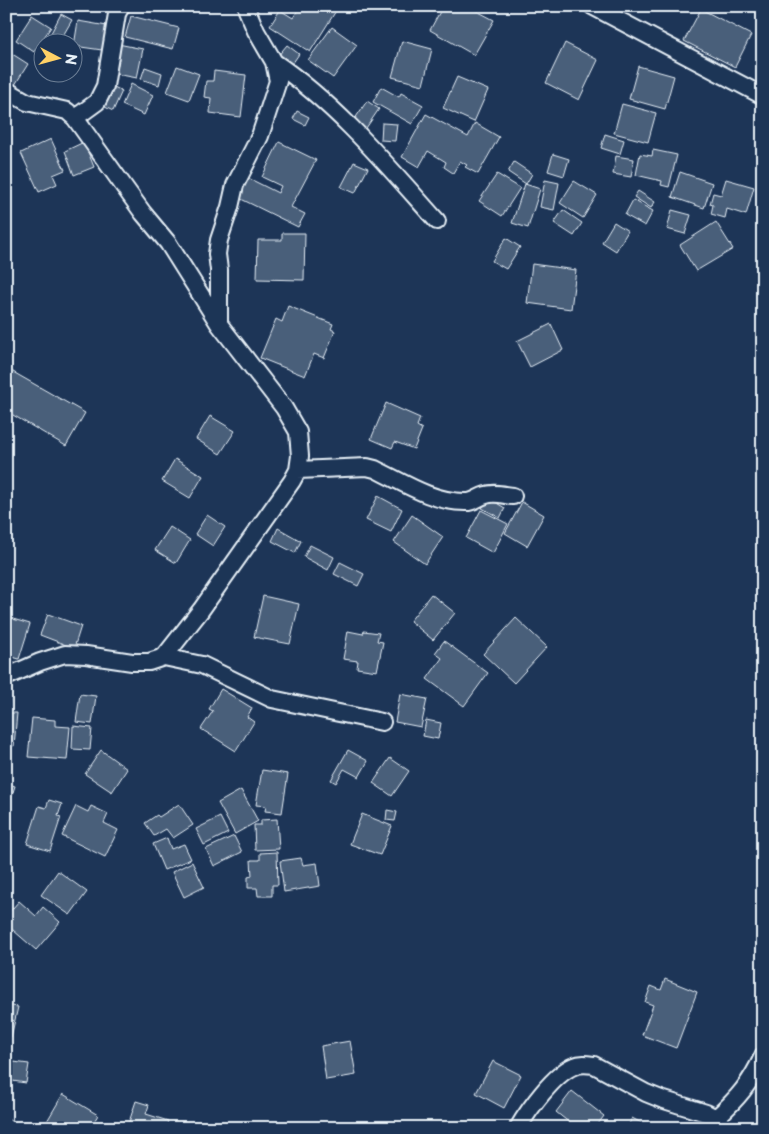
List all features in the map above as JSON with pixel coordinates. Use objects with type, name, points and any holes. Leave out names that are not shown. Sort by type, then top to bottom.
[{"type":"street","points":[[74,118],[97,102],[105,86],[117,14],[121,6]]},
{"type":"street","points":[[219,324],[219,270],[217,254],[219,240],[235,185],[260,136],[278,81],[274,62],[256,31],[247,6]]},
{"type":"street","points":[[592,6],[763,96]]},
{"type":"street","points":[[274,62],[302,81],[369,146],[437,221]]},
{"type":"street","points":[[6,90],[27,102],[67,111],[74,118],[142,213],[168,244],[219,324],[284,408],[298,432],[300,456],[298,470],[292,481],[201,610],[164,657]]},
{"type":"street","points":[[298,470],[367,467],[375,469],[436,499],[466,502],[476,501],[485,495],[513,496]]},
{"type":"street","points":[[6,677],[40,662],[65,654],[132,662],[149,662],[164,657],[202,665],[272,699],[382,722]]},
{"type":"street","points":[[518,1128],[542,1094],[556,1079],[573,1066],[584,1063],[594,1065],[661,1099],[706,1113],[719,1123],[754,1075],[763,1056]]},
{"type":"building","points":[[291,6],[339,6],[310,52],[270,26],[280,10],[293,18],[298,10]]},
{"type":"building","points":[[351,6],[363,6],[362,11],[350,9]]},
{"type":"building","points":[[443,6],[476,6],[475,10],[494,20],[474,55],[430,30]]},
{"type":"building","points":[[701,9],[751,35],[735,67],[684,41]]},
{"type":"building","points":[[61,14],[72,20],[65,32],[52,32]]},
{"type":"building","points":[[32,15],[51,27],[48,32],[32,32],[32,51],[16,40]]},
{"type":"building","points":[[131,16],[179,28],[173,49],[125,37]]},
{"type":"building","points":[[78,21],[107,26],[102,50],[82,47],[82,32],[76,32]]},
{"type":"building","points":[[332,27],[357,45],[333,78],[308,60]]},
{"type":"building","points":[[402,41],[432,49],[423,85],[392,77]]},
{"type":"building","points":[[565,43],[598,60],[579,100],[546,83]]},
{"type":"building","points":[[118,44],[143,49],[137,78],[111,73]]},
{"type":"building","points":[[287,45],[299,54],[290,67],[277,57]]},
{"type":"building","points":[[6,50],[28,64],[13,88],[6,84]]},
{"type":"building","points":[[177,66],[199,74],[189,100],[167,92]]},
{"type":"building","points":[[638,66],[674,76],[665,109],[629,99]]},
{"type":"building","points":[[145,67],[162,73],[159,85],[141,79]]},
{"type":"building","points":[[214,71],[246,75],[241,117],[210,113],[211,98],[204,97],[206,81],[213,81]]},
{"type":"building","points":[[457,77],[488,90],[474,122],[443,108]]},
{"type":"building","points":[[108,84],[122,91],[113,111],[99,104]]},
{"type":"building","points":[[131,84],[153,95],[144,115],[122,105]]},
{"type":"building","points":[[381,87],[399,97],[401,93],[423,105],[412,124],[373,102]]},
{"type":"building","points":[[367,101],[379,109],[364,131],[352,123]]},
{"type":"building","points":[[622,104],[656,113],[648,142],[614,133]]},
{"type":"building","points":[[297,111],[309,117],[305,125],[293,119]]},
{"type":"building","points":[[426,114],[468,137],[475,123],[499,137],[478,174],[465,167],[467,165],[460,161],[453,173],[444,167],[446,162],[428,151],[419,167],[402,157]]},
{"type":"building","points":[[382,123],[397,124],[395,141],[381,140]]},
{"type":"building","points":[[605,134],[624,140],[620,154],[601,148]]},
{"type":"building","points":[[51,139],[65,170],[53,175],[57,184],[39,192],[21,153]]},
{"type":"building","points":[[84,142],[94,167],[74,175],[65,151]]},
{"type":"building","points":[[279,142],[316,160],[291,207],[305,214],[298,227],[239,198],[248,178],[278,193],[281,186],[262,177]]},
{"type":"building","points":[[653,150],[677,155],[669,187],[661,185],[662,181],[636,175],[640,154],[652,156]]},
{"type":"building","points":[[553,154],[569,159],[564,176],[548,171]]},
{"type":"building","points":[[616,156],[634,159],[631,177],[613,174]]},
{"type":"building","points":[[354,162],[368,168],[355,193],[341,187]]},
{"type":"building","points":[[514,162],[532,174],[526,184],[508,172]]},
{"type":"building","points":[[680,172],[712,183],[704,208],[672,197]]},
{"type":"building","points":[[497,174],[520,188],[502,216],[479,201]]},
{"type":"building","points":[[726,179],[754,187],[746,215],[727,209],[725,218],[711,214],[713,205],[710,204],[713,193],[721,195]]},
{"type":"building","points":[[545,180],[559,183],[554,210],[540,207]]},
{"type":"building","points":[[574,181],[597,195],[583,218],[560,203]]},
{"type":"building","points":[[525,184],[540,189],[528,228],[512,223]]},
{"type":"building","points":[[638,191],[655,202],[651,208],[634,197]]},
{"type":"building","points":[[633,200],[653,211],[645,226],[625,215]]},
{"type":"building","points":[[563,210],[582,223],[574,236],[554,223]]},
{"type":"building","points":[[672,210],[691,215],[685,234],[667,229]]},
{"type":"building","points":[[614,222],[628,231],[616,251],[602,242]]},
{"type":"building","points":[[716,222],[733,249],[696,271],[680,245]]},
{"type":"building","points":[[282,233],[305,233],[304,280],[257,279],[258,240],[282,240]]},
{"type":"building","points":[[506,238],[520,247],[506,269],[492,261]]},
{"type":"building","points":[[532,264],[576,270],[571,309],[527,303]]},
{"type":"building","points":[[288,306],[333,324],[331,329],[335,331],[324,358],[314,354],[305,376],[260,358],[276,319],[282,322]]},
{"type":"building","points":[[551,324],[563,350],[530,367],[517,341]]},
{"type":"building","points":[[6,368],[85,413],[66,446],[6,411]]},
{"type":"building","points":[[386,403],[420,418],[417,426],[422,429],[414,449],[395,442],[392,448],[371,439]]},
{"type":"building","points":[[210,416],[235,431],[220,454],[196,439]]},
{"type":"building","points":[[175,459],[203,476],[190,498],[162,481]]},
{"type":"building","points":[[378,496],[402,509],[391,532],[366,520]]},
{"type":"building","points":[[488,498],[505,508],[500,518],[482,508]]},
{"type":"building","points":[[522,502],[544,515],[527,546],[505,533]]},
{"type":"building","points":[[481,510],[508,524],[493,553],[466,538]]},
{"type":"building","points":[[207,515],[225,527],[213,546],[195,534]]},
{"type":"building","points":[[412,515],[443,537],[425,564],[394,542]]},
{"type":"building","points":[[170,527],[190,540],[176,563],[155,550]]},
{"type":"building","points":[[278,528],[301,541],[295,553],[272,541]]},
{"type":"building","points":[[310,545],[334,557],[328,570],[304,557]]},
{"type":"building","points":[[340,562],[364,574],[358,586],[334,574]]},
{"type":"building","points":[[431,594],[455,613],[433,640],[410,621]]},
{"type":"building","points":[[263,596],[299,604],[290,644],[254,637]]},
{"type":"building","points":[[48,614],[81,626],[74,648],[40,635]]},
{"type":"building","points":[[6,617],[30,624],[19,659],[6,655]]},
{"type":"building","points":[[516,618],[547,647],[514,683],[483,654]]},
{"type":"building","points":[[348,631],[363,634],[364,631],[379,633],[377,641],[383,642],[377,671],[357,668],[358,661],[343,659]]},
{"type":"building","points":[[444,641],[488,673],[464,706],[427,679],[442,658],[435,653]]},
{"type":"building","points":[[221,689],[252,708],[247,717],[254,722],[236,751],[201,729],[213,711],[209,709]]},
{"type":"building","points":[[80,694],[96,696],[92,724],[76,722]]},
{"type":"building","points":[[400,694],[427,699],[421,727],[395,722]]},
{"type":"building","points":[[6,696],[10,696],[9,713],[17,713],[14,746],[6,745]]},
{"type":"building","points":[[32,718],[55,720],[55,726],[70,727],[67,760],[28,757]]},
{"type":"building","points":[[426,720],[441,723],[438,739],[423,736]]},
{"type":"building","points":[[73,726],[92,728],[90,750],[72,749]]},
{"type":"building","points":[[101,750],[127,769],[112,792],[85,774]]},
{"type":"building","points":[[348,750],[368,761],[359,777],[344,769],[336,783],[331,780]]},
{"type":"building","points":[[390,758],[409,771],[392,796],[373,783]]},
{"type":"building","points":[[262,770],[288,774],[282,813],[265,811],[266,806],[256,805]]},
{"type":"building","points":[[6,783],[15,786],[6,813]]},
{"type":"building","points":[[241,790],[258,821],[235,834],[218,803]]},
{"type":"building","points":[[49,800],[62,804],[58,816],[61,817],[50,851],[27,844],[39,806],[46,808]]},
{"type":"building","points":[[179,804],[193,825],[173,838],[166,829],[154,836],[145,823],[157,815],[159,817]]},
{"type":"building","points":[[76,806],[88,812],[91,806],[108,814],[104,823],[118,830],[105,857],[62,836]]},
{"type":"building","points":[[387,810],[397,812],[395,821],[386,820]]},
{"type":"building","points":[[362,814],[392,826],[380,855],[350,844]]},
{"type":"building","points":[[220,817],[228,833],[204,845],[196,829]]},
{"type":"building","points":[[277,819],[279,849],[255,850],[254,825],[261,825],[261,820]]},
{"type":"building","points":[[234,836],[242,852],[214,866],[206,849]]},
{"type":"building","points":[[167,838],[171,849],[184,844],[191,859],[164,870],[153,844]]},
{"type":"building","points":[[277,852],[278,885],[272,885],[272,896],[258,896],[257,888],[248,888],[248,877],[252,876],[251,860],[260,860],[260,853]]},
{"type":"building","points":[[301,858],[303,865],[317,863],[320,886],[284,892],[280,861]]},
{"type":"building","points":[[192,862],[204,887],[184,897],[172,872]]},
{"type":"building","points":[[58,871],[87,892],[70,915],[41,895]]},
{"type":"building","points":[[19,901],[36,916],[43,907],[60,922],[36,950],[6,924],[6,916]]},
{"type":"building","points":[[665,979],[697,992],[676,1048],[642,1035],[653,1005],[645,1002],[651,986],[661,990]]},
{"type":"building","points":[[6,1005],[18,1007],[11,1037],[6,1036]]},
{"type":"building","points":[[350,1041],[356,1075],[326,1080],[321,1046]]},
{"type":"building","points":[[6,1061],[29,1064],[26,1083],[6,1080]]},
{"type":"building","points":[[493,1061],[521,1075],[504,1108],[476,1093]]},
{"type":"building","points":[[572,1091],[604,1116],[595,1128],[576,1128],[556,1112]]},
{"type":"building","points":[[63,1094],[98,1115],[90,1128],[43,1128]]},
{"type":"building","points":[[136,1101],[149,1105],[146,1114],[168,1121],[166,1128],[127,1128]]},
{"type":"building","points":[[6,1117],[14,1124],[11,1128],[6,1128]]},
{"type":"building","points":[[632,1118],[651,1128],[627,1128]]}]
